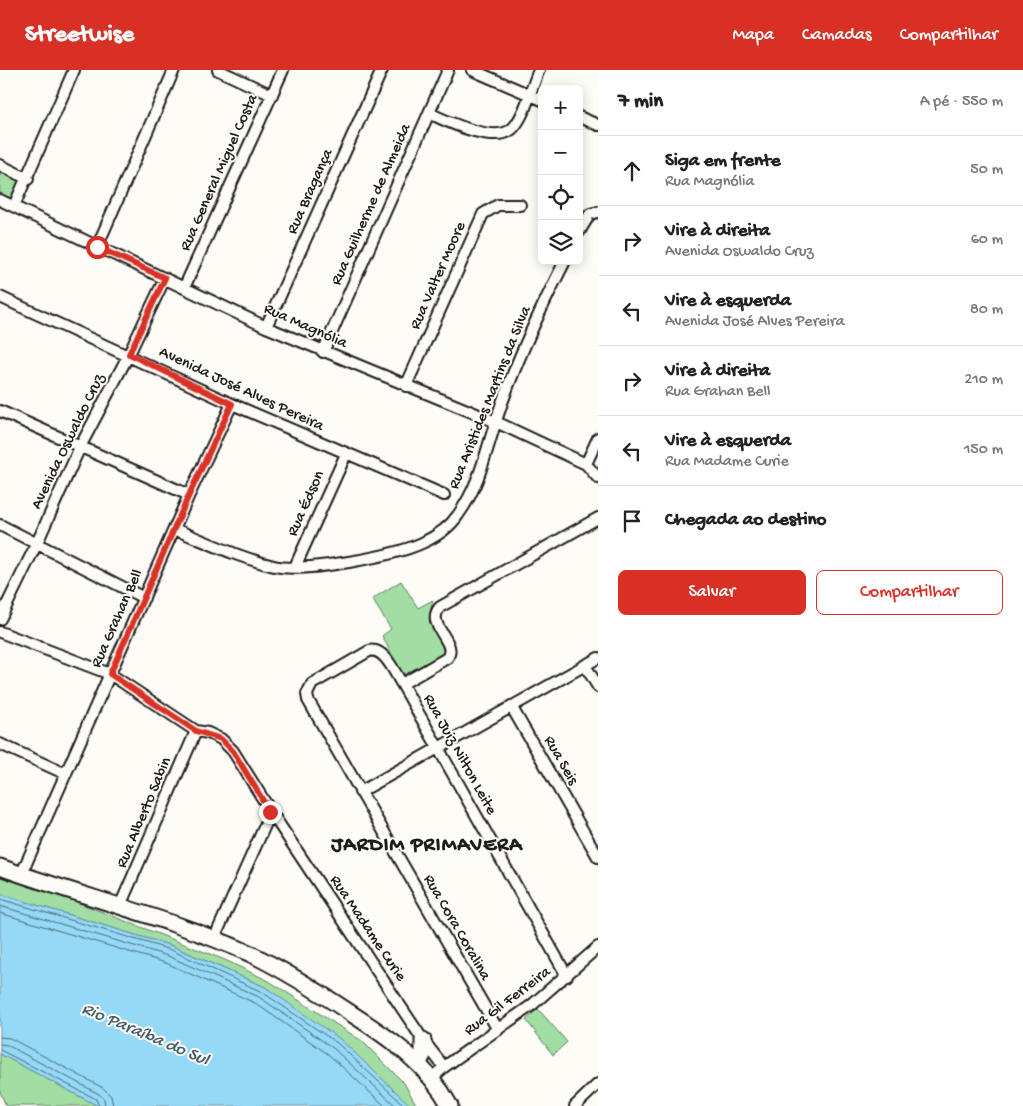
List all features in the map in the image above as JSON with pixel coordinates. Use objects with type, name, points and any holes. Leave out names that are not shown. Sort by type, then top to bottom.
[{"type":"main road","points":[[0,867],[120,906],[214,939],[252,955],[311,987],[373,1027],[419,1062],[450,1106]]},
{"type":"main road","points":[[419,1062],[423,1055],[423,1040]]},
{"type":"street","points":[[14,206],[28,179],[74,70]]},
{"type":"street","points":[[97,247],[174,70]]},
{"type":"street","points":[[218,70],[272,95]]},
{"type":"street","name":"Rua General Miguel Costa","points":[[184,288],[283,70]]},
{"type":"street","name":"Rua Bragança","points":[[266,327],[382,70]]},
{"type":"street","points":[[472,70],[538,98]]},
{"type":"street","points":[[430,113],[479,132],[494,136],[503,135],[513,129],[519,119],[539,70]]},
{"type":"street","name":"Rua Guilherme de Almeida","points":[[323,352],[430,113],[446,71]]},
{"type":"street","points":[[583,119],[598,125]]},
{"type":"street","points":[[0,166],[28,179]]},
{"type":"street","name":"Rua Magnólia","points":[[0,200],[266,327],[496,422],[586,464],[598,478]]},
{"type":"street","name":"Rua Valter Moore","points":[[406,386],[483,214],[498,205],[520,205]]},
{"type":"street","points":[[583,225],[590,214],[598,212]]},
{"type":"street","name":"Rua Aristides Martins da Silva","points":[[174,530],[253,560],[275,566],[294,567],[377,557],[422,543],[441,532],[457,516],[474,488],[490,446],[496,422],[536,324],[563,265]]},
{"type":"street","name":"Avenida Oswaldo Cruz","points":[[0,619],[80,447],[129,354],[165,278]]},
{"type":"street","name":"Avenida José Alves Pereira","points":[[0,297],[129,354],[232,404],[444,495]]},
{"type":"street","name":"Rua Grahan Bell","points":[[22,875],[189,495],[232,404]]},
{"type":"street","points":[[0,411],[189,495]]},
{"type":"street","points":[[586,464],[598,438]]},
{"type":"street","name":"Rua Édson","points":[[294,567],[346,454]]},
{"type":"street","points":[[402,684],[447,658],[450,654],[450,649],[436,622],[435,615],[440,607],[598,518]]},
{"type":"street","points":[[0,525],[144,598]]},
{"type":"street","name":"Rua Madame Curie","points":[[0,632],[110,674],[196,731],[221,739],[233,751],[270,812],[423,1040],[444,1067]]},
{"type":"street","name":"Rua Juiz Nilton Leite","points":[[312,684],[369,651],[373,650],[382,654],[402,684],[437,749],[567,976]]},
{"type":"street","points":[[360,792],[598,658]]},
{"type":"street","points":[[585,665],[598,687]]},
{"type":"street","name":"Rua Cora Coralina","points":[[312,684],[307,694],[308,700],[498,1030]]},
{"type":"street","name":"Rua Seis","points":[[511,706],[598,856]]},
{"type":"street","name":"Rua Alberto Sabin","points":[[120,906],[196,731]]},
{"type":"street","points":[[0,744],[66,774]]},
{"type":"street","points":[[214,939],[270,812]]},
{"type":"street","name":"Rua Gil Ferreira","points":[[432,1078],[444,1067],[498,1030],[567,976],[598,947]]},
{"type":"street","points":[[575,1106],[598,1084]]},
{"type":"green space","points":[[0,169],[21,179],[10,200],[0,196]]},
{"type":"green space","points":[[401,581],[418,608],[433,600],[430,614],[431,621],[444,654],[403,675],[382,636],[391,629],[372,599]]},
{"type":"green space","points":[[0,872],[225,960],[269,981],[362,1041],[404,1083],[417,1106],[402,1106],[265,987],[172,946],[0,894]]},
{"type":"green space","points":[[538,1009],[567,1042],[553,1055],[526,1020]]},
{"type":"green space","points":[[0,1054],[98,1106],[6,1106],[0,1092]]},
{"type":"water","name":"Rio Paraíba do Sul","points":[[0,894],[172,946],[265,987],[340,1039],[411,1106],[98,1106],[0,1054]]},
{"type":"district","name":"JARDIM PRIMAVERA","points":[[427,846]]},
{"type":"route","points":[[97,247],[165,278],[129,354],[232,404],[189,495],[110,674],[196,731],[208,733],[221,739],[233,751],[270,812]]}]
